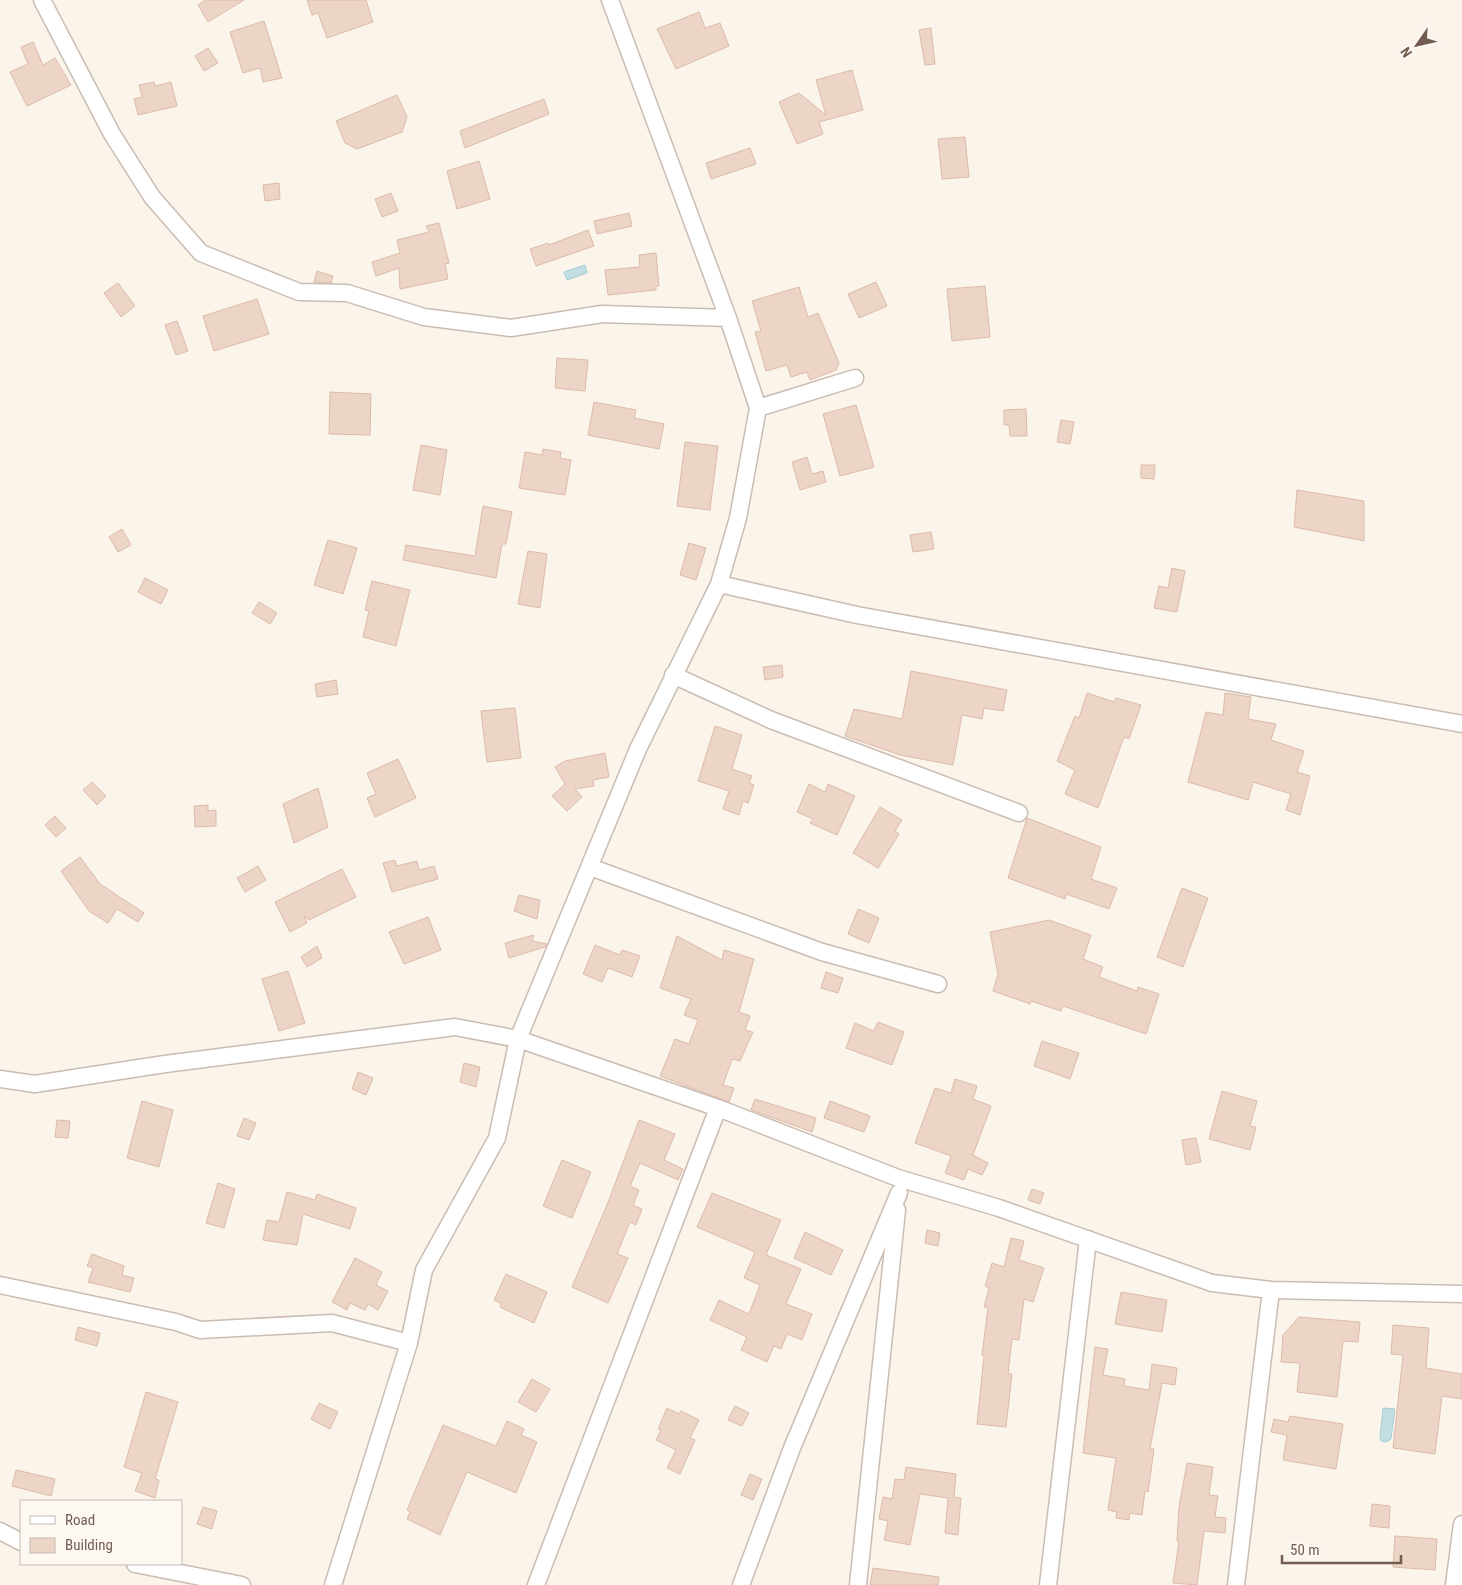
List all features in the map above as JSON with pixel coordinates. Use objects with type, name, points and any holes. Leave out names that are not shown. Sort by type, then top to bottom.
[{"type":"street","points":[[42,0],[112,134],[152,197],[201,253],[299,292],[348,293],[424,317],[511,328],[602,314],[728,318]]},
{"type":"street","points":[[333,1585],[409,1343],[424,1270],[496,1138],[518,1039],[638,749],[672,675],[701,623],[719,584],[738,518],[758,408],[728,318],[610,0]]},
{"type":"street","points":[[758,408],[855,378]]},
{"type":"street","points":[[719,584],[885,621],[1462,724]]},
{"type":"street","points":[[672,675],[771,720],[1019,812]]},
{"type":"street","points":[[590,867],[822,952],[938,984]]},
{"type":"street","points":[[0,1079],[35,1084],[165,1064],[455,1027],[518,1039],[718,1108],[899,1186],[998,1208],[1212,1283],[1271,1290],[1462,1294]]},
{"type":"street","points":[[536,1585],[718,1108]]},
{"type":"street","points":[[741,1585],[792,1448],[899,1186]]},
{"type":"street","points":[[858,1585],[899,1186]]},
{"type":"street","points":[[1048,1585],[1088,1239]]},
{"type":"street","points":[[0,1285],[176,1322],[200,1330],[332,1324],[409,1343]]},
{"type":"street","points":[[1236,1585],[1271,1290]]},
{"type":"street","points":[[1454,1585],[1462,1524]]},
{"type":"street","points":[[0,1531],[20,1541]]},
{"type":"street","points":[[140,1565],[242,1585]]},
{"type":"water","points":[[585,265],[587,273],[567,280],[564,272]]},
{"type":"water","points":[[1383,1408],[1395,1409],[1391,1439],[1386,1442],[1381,1441],[1380,1437]]},
{"type":"building","points":[[205,0],[244,0],[208,22],[198,5]]},
{"type":"building","points":[[307,0],[366,0],[373,22],[327,38],[318,13],[312,15]]},
{"type":"building","points":[[699,12],[705,28],[720,23],[729,46],[676,69],[657,29]]},
{"type":"building","points":[[264,21],[282,78],[263,82],[260,68],[243,73],[230,32]]},
{"type":"building","points":[[931,28],[935,64],[925,65],[919,30]]},
{"type":"building","points":[[33,42],[43,65],[55,58],[71,85],[27,106],[10,72],[28,64],[21,47]]},
{"type":"building","points":[[208,48],[218,63],[204,71],[195,56]]},
{"type":"building","points":[[852,70],[863,110],[819,122],[823,134],[797,144],[779,102],[799,93],[826,115],[816,80]]},
{"type":"building","points":[[154,82],[155,86],[171,82],[177,106],[138,115],[134,99],[142,97],[139,85]]},
{"type":"building","points":[[397,95],[407,117],[402,132],[357,149],[345,143],[336,121]]},
{"type":"building","points":[[544,99],[549,114],[465,148],[460,131]]},
{"type":"building","points":[[965,137],[969,177],[942,179],[938,139]]},
{"type":"building","points":[[750,148],[756,164],[711,179],[706,163]]},
{"type":"building","points":[[479,161],[490,199],[457,209],[447,171]]},
{"type":"building","points":[[279,183],[280,199],[265,201],[263,185]]},
{"type":"building","points":[[391,193],[398,211],[382,217],[375,199]]},
{"type":"building","points":[[629,213],[632,226],[597,234],[594,221]]},
{"type":"building","points":[[439,223],[449,263],[445,264],[448,279],[400,289],[399,268],[376,276],[372,262],[400,253],[397,240],[429,232],[426,226]]},
{"type":"building","points":[[588,230],[594,246],[536,266],[530,249],[548,243],[549,245]]},
{"type":"building","points":[[656,253],[659,286],[656,286],[656,290],[608,295],[605,270],[640,267],[639,255]]},
{"type":"building","points":[[317,271],[333,276],[331,283],[314,282]]},
{"type":"building","points":[[876,282],[887,306],[859,318],[848,294]]},
{"type":"building","points":[[118,283],[135,306],[121,317],[104,293]]},
{"type":"building","points":[[985,286],[990,337],[952,341],[947,289]]},
{"type":"building","points":[[799,287],[808,317],[818,313],[839,363],[836,370],[810,380],[807,372],[791,377],[787,365],[766,371],[755,332],[761,331],[752,301]]},
{"type":"building","points":[[257,299],[269,334],[214,351],[203,316]]},
{"type":"building","points":[[177,321],[188,351],[176,355],[165,325]]},
{"type":"building","points":[[557,358],[588,360],[585,391],[555,388]]},
{"type":"building","points":[[330,392],[371,394],[370,435],[329,434]]},
{"type":"building","points":[[594,402],[636,410],[634,418],[664,424],[659,449],[588,435]]},
{"type":"building","points":[[856,405],[874,467],[840,476],[823,414]]},
{"type":"building","points":[[1026,409],[1027,436],[1010,436],[1009,425],[1004,425],[1004,410]]},
{"type":"building","points":[[1061,420],[1074,422],[1070,444],[1057,442]]},
{"type":"building","points":[[685,442],[718,446],[710,510],[677,506]]},
{"type":"building","points":[[421,445],[447,450],[440,495],[413,490]]},
{"type":"building","points":[[543,449],[561,452],[560,458],[571,460],[565,495],[519,488],[525,452],[542,455]]},
{"type":"building","points":[[807,457],[812,474],[823,471],[826,482],[800,490],[792,462]]},
{"type":"building","points":[[1141,465],[1155,465],[1154,479],[1141,478]]},
{"type":"building","points":[[1297,490],[1364,501],[1364,541],[1294,527]]},
{"type":"building","points":[[483,506],[512,512],[506,544],[502,544],[496,578],[403,560],[406,545],[475,556]]},
{"type":"building","points":[[122,529],[131,545],[118,552],[109,537]]},
{"type":"building","points":[[931,532],[934,549],[913,552],[910,535]]},
{"type":"building","points":[[328,540],[357,548],[343,594],[314,585]]},
{"type":"building","points":[[689,543],[706,548],[696,580],[680,575]]},
{"type":"building","points":[[528,551],[547,554],[540,608],[518,604]]},
{"type":"building","points":[[1172,568],[1185,571],[1177,612],[1154,608],[1159,586],[1168,588]]},
{"type":"building","points":[[145,578],[168,590],[161,604],[138,592]]},
{"type":"building","points":[[372,581],[410,590],[396,646],[363,637],[369,611],[365,610]]},
{"type":"building","points":[[259,602],[277,613],[270,624],[252,613]]},
{"type":"building","points":[[782,665],[783,677],[765,680],[763,667]]},
{"type":"building","points":[[911,671],[1007,690],[1003,711],[984,708],[982,719],[962,715],[953,765],[900,755],[845,736],[854,709],[902,719]]},
{"type":"building","points":[[336,680],[338,694],[317,697],[315,684]]},
{"type":"building","points":[[1087,693],[1114,702],[1116,698],[1141,705],[1129,739],[1124,737],[1098,808],[1065,794],[1075,770],[1057,761],[1075,716],[1079,718]]},
{"type":"building","points":[[1225,693],[1251,697],[1248,719],[1276,724],[1271,740],[1304,751],[1297,772],[1310,776],[1300,815],[1286,810],[1291,794],[1253,782],[1248,800],[1188,782],[1206,712],[1223,715]]},
{"type":"building","points":[[515,708],[521,758],[487,762],[481,711]]},
{"type":"building","points":[[715,726],[742,735],[732,769],[752,776],[749,783],[754,785],[748,803],[743,801],[739,815],[723,809],[729,791],[698,781]]},
{"type":"building","points":[[605,753],[609,777],[593,780],[594,786],[575,789],[582,797],[567,811],[552,796],[565,784],[555,767],[565,761]]},
{"type":"building","points":[[398,759],[416,798],[375,817],[367,798],[376,794],[367,773]]},
{"type":"building","points":[[92,782],[106,796],[97,805],[83,790]]},
{"type":"building","points":[[809,784],[825,792],[828,784],[855,796],[837,835],[810,823],[813,819],[797,812]]},
{"type":"building","points":[[318,788],[328,827],[294,843],[283,804]]},
{"type":"building","points":[[208,805],[208,811],[216,810],[216,826],[195,827],[194,806]]},
{"type":"building","points":[[880,807],[902,820],[895,831],[899,834],[878,868],[853,853]]},
{"type":"building","points":[[55,816],[66,828],[56,837],[45,825]]},
{"type":"building","points":[[1027,818],[1101,847],[1091,879],[1117,888],[1109,909],[1066,894],[1065,899],[1008,878]]},
{"type":"building","points":[[80,857],[100,884],[144,913],[138,922],[117,909],[108,923],[89,911],[61,871]]},
{"type":"building","points":[[395,860],[397,866],[417,861],[419,870],[434,866],[438,879],[392,892],[383,863]]},
{"type":"building","points":[[258,866],[266,880],[245,892],[237,878]]},
{"type":"building","points":[[342,869],[356,897],[309,920],[304,916],[307,923],[290,932],[275,902]]},
{"type":"building","points":[[1182,888],[1208,898],[1183,967],[1157,957]]},
{"type":"building","points":[[519,895],[540,900],[537,919],[514,911]]},
{"type":"building","points":[[858,909],[879,918],[869,943],[848,934]]},
{"type":"building","points":[[428,917],[441,950],[404,964],[389,932]]},
{"type":"building","points":[[1049,920],[1091,935],[1083,959],[1103,967],[1099,977],[1137,991],[1138,987],[1159,994],[1146,1034],[1063,1006],[1061,1011],[1031,1001],[1030,1004],[993,991],[998,974],[990,932]]},
{"type":"building","points":[[534,935],[532,941],[547,944],[545,947],[509,958],[505,943]]},
{"type":"building","points":[[677,936],[722,960],[724,950],[754,959],[739,1012],[750,1016],[745,1030],[753,1032],[740,1061],[732,1059],[723,1085],[734,1088],[729,1102],[660,1076],[675,1039],[689,1044],[698,1020],[684,1015],[691,999],[660,988]]},
{"type":"building","points":[[595,945],[620,955],[622,950],[640,956],[632,977],[608,968],[602,982],[583,974]]},
{"type":"building","points":[[317,946],[322,958],[307,967],[301,957]]},
{"type":"building","points":[[288,971],[305,1023],[279,1031],[262,979]]},
{"type":"building","points":[[826,972],[843,978],[838,993],[821,988]]},
{"type":"building","points":[[878,1022],[904,1032],[892,1065],[846,1048],[855,1023],[874,1031]]},
{"type":"building","points":[[1042,1041],[1079,1053],[1070,1079],[1034,1066]]},
{"type":"building","points":[[464,1063],[480,1067],[476,1087],[460,1082]]},
{"type":"building","points":[[358,1072],[373,1078],[366,1095],[352,1089]]},
{"type":"building","points":[[955,1079],[977,1086],[973,1099],[991,1106],[973,1155],[988,1163],[982,1175],[968,1169],[964,1180],[945,1173],[951,1156],[915,1143],[935,1088],[951,1093]]},
{"type":"building","points":[[1222,1091],[1257,1101],[1250,1126],[1256,1127],[1250,1150],[1209,1139]]},
{"type":"building","points":[[755,1099],[816,1118],[812,1132],[751,1110]]},
{"type":"building","points":[[142,1101],[173,1110],[159,1167],[127,1158]]},
{"type":"building","points":[[830,1101],[870,1116],[864,1132],[824,1118]]},
{"type":"building","points":[[244,1118],[256,1123],[249,1140],[237,1136]]},
{"type":"building","points":[[57,1120],[70,1121],[68,1138],[55,1137]]},
{"type":"building","points":[[639,1120],[675,1134],[664,1160],[683,1169],[678,1180],[640,1163],[630,1186],[639,1190],[633,1205],[642,1209],[636,1225],[630,1222],[617,1254],[628,1258],[608,1303],[572,1287],[607,1205]]},
{"type":"building","points":[[1196,1138],[1201,1162],[1186,1165],[1182,1140]]},
{"type":"building","points":[[562,1160],[591,1172],[572,1218],[543,1206]]},
{"type":"building","points":[[218,1183],[235,1189],[224,1228],[206,1223]]},
{"type":"building","points":[[1032,1189],[1044,1193],[1040,1204],[1028,1200]]},
{"type":"building","points":[[287,1192],[315,1200],[317,1194],[356,1208],[350,1229],[303,1214],[297,1245],[263,1240],[267,1220],[279,1222]]},
{"type":"building","points":[[712,1193],[781,1220],[766,1255],[801,1269],[786,1304],[812,1314],[802,1340],[787,1334],[781,1349],[774,1346],[767,1362],[741,1350],[747,1337],[710,1320],[719,1300],[749,1314],[760,1285],[744,1278],[755,1252],[697,1227]]},
{"type":"building","points":[[927,1230],[940,1233],[938,1246],[925,1243]]},
{"type":"building","points":[[805,1232],[843,1250],[831,1275],[794,1258]]},
{"type":"building","points":[[1011,1238],[1024,1241],[1019,1260],[1044,1268],[1033,1302],[1024,1299],[1019,1340],[1012,1339],[1008,1374],[1012,1374],[1006,1427],[977,1424],[984,1356],[982,1355],[988,1308],[984,1307],[989,1288],[985,1286],[992,1263],[1004,1267]]},
{"type":"building","points":[[92,1254],[124,1266],[122,1275],[134,1278],[130,1292],[88,1282],[93,1268],[87,1266]]},
{"type":"building","points":[[355,1258],[382,1272],[376,1285],[388,1291],[378,1310],[368,1304],[365,1310],[350,1303],[347,1310],[332,1302]]},
{"type":"building","points":[[506,1274],[547,1292],[534,1323],[500,1307],[501,1303],[494,1300]]},
{"type":"building","points":[[1121,1292],[1167,1300],[1162,1332],[1115,1324]]},
{"type":"building","points":[[1299,1317],[1360,1322],[1358,1342],[1343,1341],[1337,1397],[1297,1392],[1300,1363],[1281,1362],[1283,1335]]},
{"type":"building","points":[[1393,1325],[1429,1328],[1426,1368],[1462,1374],[1462,1399],[1442,1396],[1435,1454],[1393,1448],[1403,1355],[1391,1354]]},
{"type":"building","points":[[78,1327],[100,1333],[97,1346],[75,1340]]},
{"type":"building","points":[[1095,1347],[1108,1349],[1103,1375],[1125,1379],[1124,1386],[1149,1390],[1152,1364],[1177,1368],[1175,1385],[1162,1383],[1150,1449],[1154,1449],[1148,1492],[1145,1491],[1142,1515],[1130,1513],[1129,1520],[1116,1518],[1117,1512],[1108,1510],[1116,1458],[1083,1453]]},
{"type":"building","points":[[532,1379],[550,1389],[536,1412],[518,1402]]},
{"type":"building","points":[[146,1392],[178,1402],[155,1479],[159,1480],[155,1498],[135,1491],[142,1473],[124,1467]]},
{"type":"building","points":[[319,1403],[338,1412],[330,1429],[311,1419]]},
{"type":"building","points":[[735,1406],[749,1413],[742,1426],[728,1420]]},
{"type":"building","points":[[667,1408],[679,1414],[681,1411],[699,1420],[690,1438],[695,1440],[680,1474],[667,1468],[676,1450],[656,1440],[661,1430],[658,1429]]},
{"type":"building","points":[[1290,1416],[1343,1424],[1336,1469],[1283,1460],[1287,1435],[1271,1432],[1274,1419],[1288,1422]]},
{"type":"building","points":[[507,1421],[524,1429],[521,1435],[537,1442],[516,1493],[467,1472],[440,1535],[407,1519],[410,1512],[407,1510],[443,1425],[496,1446]]},
{"type":"building","points":[[1187,1463],[1213,1467],[1209,1495],[1218,1496],[1215,1517],[1226,1518],[1225,1533],[1204,1531],[1197,1585],[1173,1583],[1179,1541],[1177,1541],[1179,1507]]},
{"type":"building","points":[[906,1467],[956,1474],[954,1497],[961,1498],[958,1535],[945,1533],[948,1498],[920,1494],[910,1545],[884,1540],[888,1521],[879,1519],[883,1497],[892,1499],[895,1479],[904,1480]]},
{"type":"building","points":[[16,1470],[55,1479],[51,1496],[12,1486]]},
{"type":"building","points":[[750,1474],[762,1479],[753,1500],[741,1495]]},
{"type":"building","points":[[1372,1504],[1390,1506],[1389,1528],[1370,1526]]},
{"type":"building","points":[[203,1507],[217,1511],[212,1529],[197,1524]]},
{"type":"building","points":[[1395,1536],[1437,1539],[1435,1570],[1393,1567]]},
{"type":"building","points":[[873,1568],[939,1577],[938,1585],[870,1585]]}]
